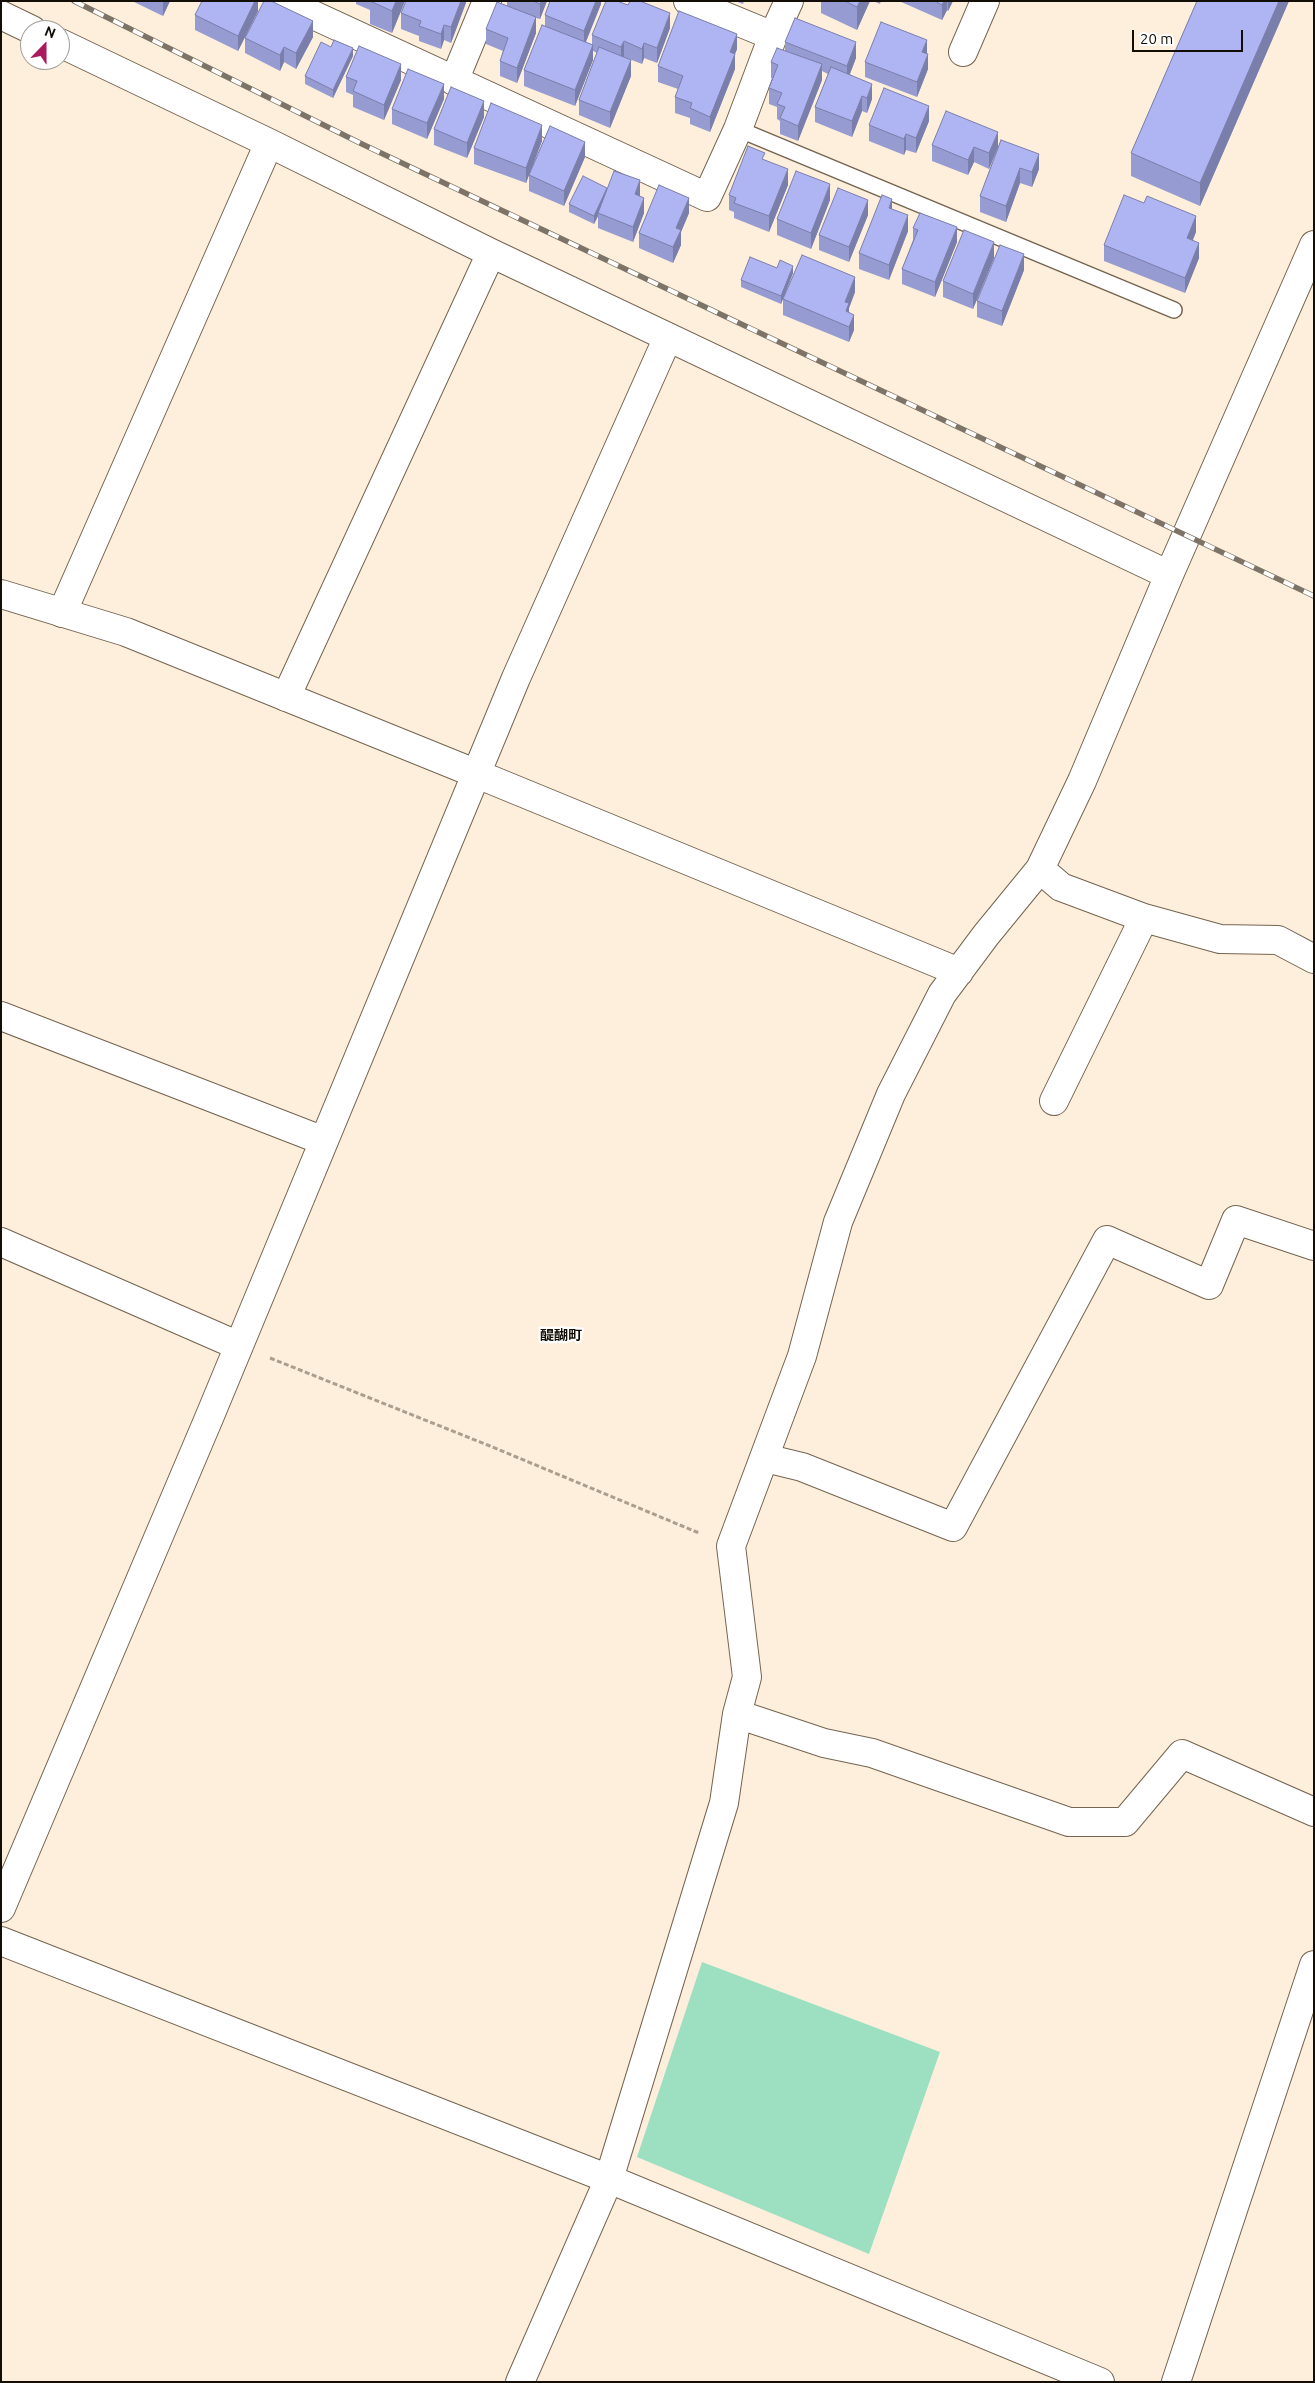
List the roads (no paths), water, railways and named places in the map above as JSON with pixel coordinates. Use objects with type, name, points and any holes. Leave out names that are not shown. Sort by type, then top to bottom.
[{"type":"street","points":[[283,1],[707,197],[738,129],[773,36],[789,1]]},
{"type":"street","points":[[454,80],[487,1]]},
{"type":"street","points":[[688,1],[773,36]]},
{"type":"street","points":[[963,52],[985,1]]},
{"type":"street","points":[[1,15],[20,24]]},
{"type":"street","points":[[70,48],[269,143],[491,253],[1169,575]]},
{"type":"street","points":[[62,613],[269,143]]},
{"type":"street","points":[[520,2382],[609,2179],[724,1803],[737,1714],[747,1677],[731,1546],[802,1356],[838,1222],[891,1094],[942,994],[1040,869],[1082,781],[1169,575],[1314,245]]},
{"type":"street","points":[[286,697],[491,253]]},
{"type":"street","points":[[1,1908],[239,1346],[516,678],[668,337]]},
{"type":"street","points":[[1,594],[126,632],[959,972]]},
{"type":"street","points":[[1040,869],[1061,887],[1144,918],[1220,939],[1278,940],[1314,959]]},
{"type":"street","points":[[1054,1101],[1144,918]]},
{"type":"street","points":[[1,1016],[324,1141]]},
{"type":"street","points":[[765,1458],[802,1467],[953,1527],[1107,1240],[1209,1285],[1236,1220],[1314,1246]]},
{"type":"street","points":[[1,1242],[239,1346]]},
{"type":"street","points":[[737,1714],[824,1743],[872,1753],[1069,1822],[1125,1822],[1182,1754],[1314,1812]]},
{"type":"street","points":[[1,1941],[609,2179],[1100,2382]]},
{"type":"street","points":[[1177,2381],[1314,1965]]},
{"type":"lane","points":[[738,129],[1174,310]]},
{"type":"railway","points":[[74,1],[362,144],[1314,596]]},
{"type":"district","name":"醍醐町","points":[[561,1335]]}]
